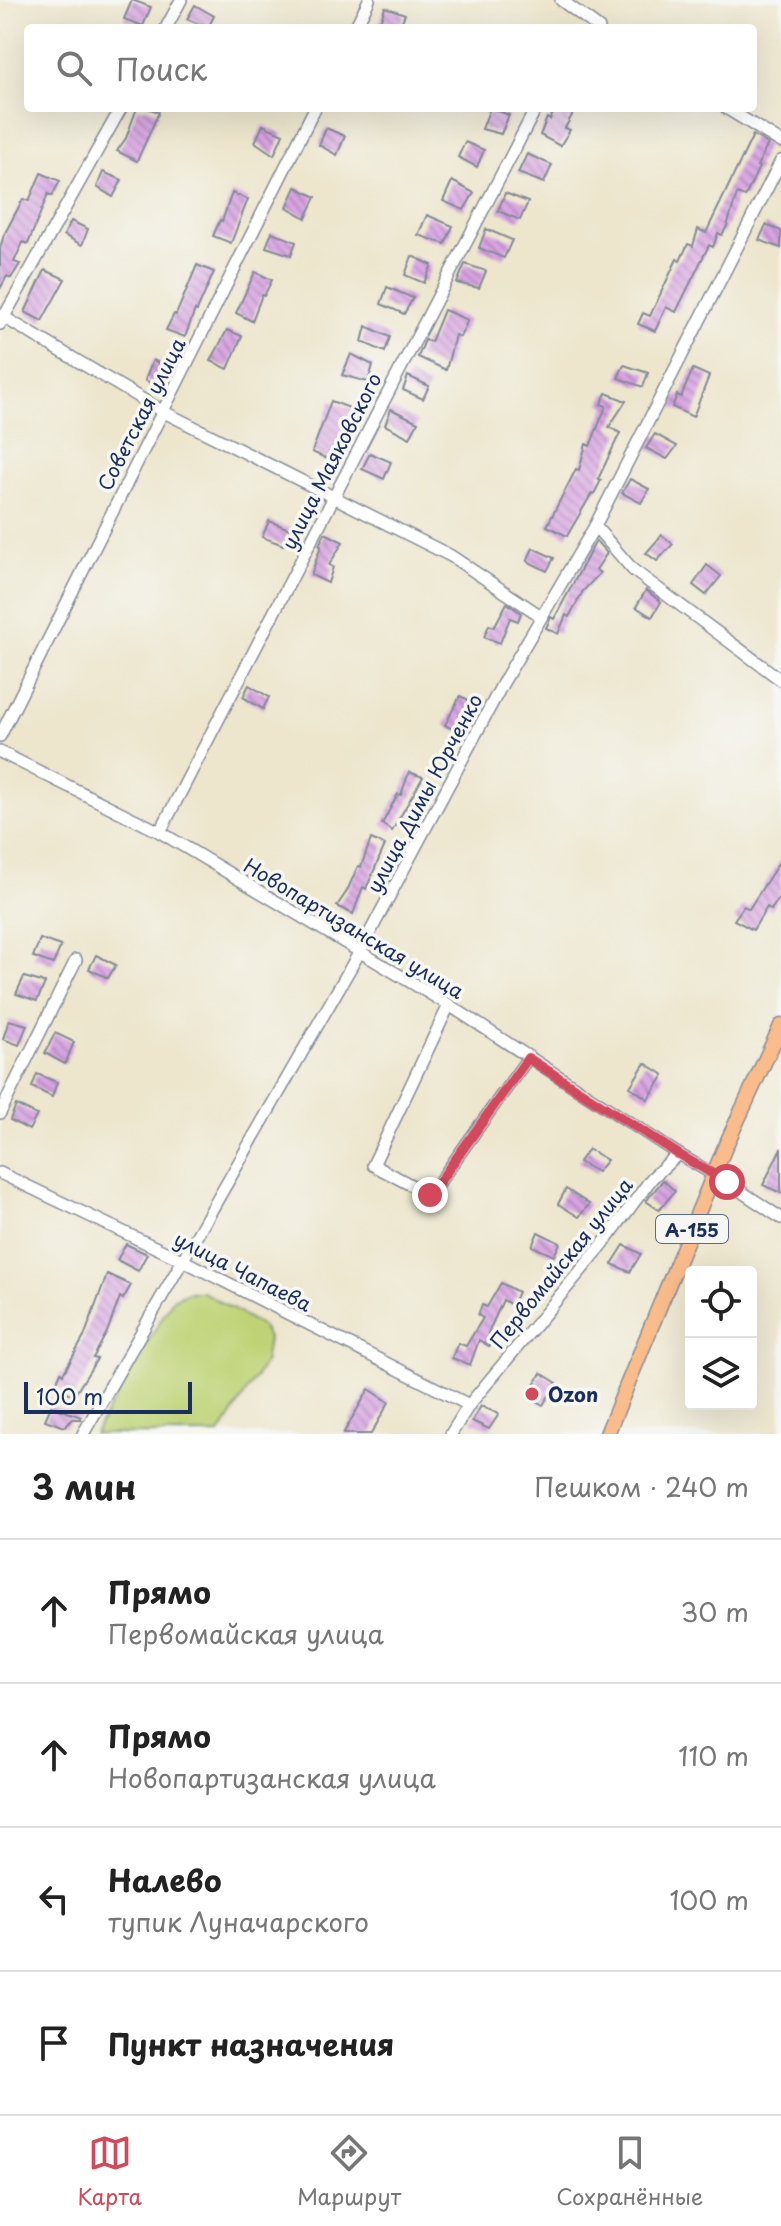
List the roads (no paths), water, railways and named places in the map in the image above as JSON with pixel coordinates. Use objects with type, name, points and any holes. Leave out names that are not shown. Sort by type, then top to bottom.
[{"type":"main road","name":"А-155","points":[[607,1434],[781,1026]]},
{"type":"street","points":[[168,24],[181,0]]},
{"type":"street","points":[[357,24],[369,0]]},
{"type":"street","points":[[561,0],[580,23]]},
{"type":"street","points":[[119,112],[1,319],[162,411],[451,556],[541,616]]},
{"type":"street","name":"Советская улица","points":[[0,736],[313,112]]},
{"type":"street","name":"улица Маяковского","points":[[160,832],[534,112]]},
{"type":"street","points":[[732,112],[781,142]]},
{"type":"street","name":"улица Димы Юрченко","points":[[83,1434],[359,953],[541,616],[595,526],[781,161]]},
{"type":"street","points":[[595,526],[633,570],[781,680]]},
{"type":"street","name":"Новопартизанская улица","points":[[0,752],[160,832],[449,1005],[678,1154]]},
{"type":"street","points":[[0,1113],[76,960]]},
{"type":"street","points":[[449,1005],[373,1165],[430,1195],[528,1058]]},
{"type":"street","points":[[678,1154],[781,1218]]},
{"type":"street","name":"Первомайская улица","points":[[451,1434],[469,1405],[603,1244],[652,1178],[678,1154]]},
{"type":"street","name":"улица Чапаева","points":[[0,1173],[184,1261],[469,1405]]},
{"type":"place","name":"Ozon","points":[[532,1394]]}]
